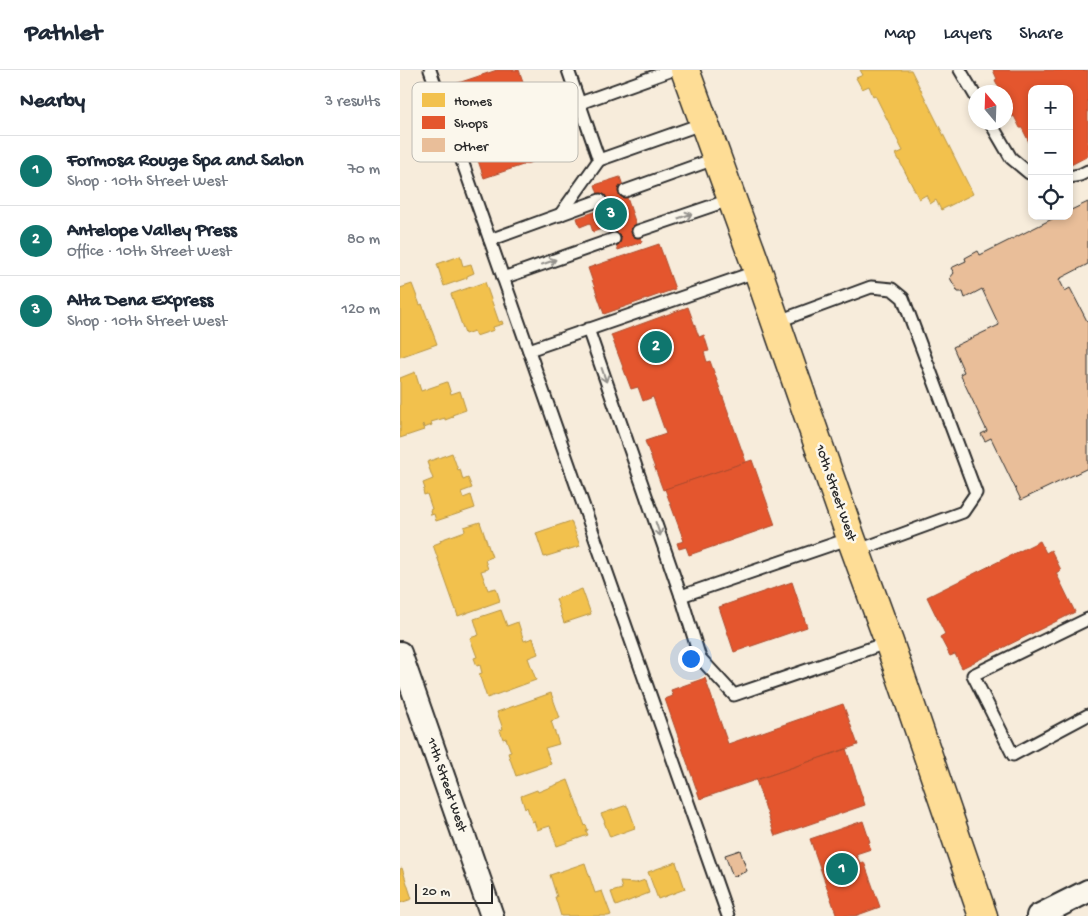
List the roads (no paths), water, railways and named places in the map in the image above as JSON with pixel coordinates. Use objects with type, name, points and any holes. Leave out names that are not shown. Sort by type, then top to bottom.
[{"type":"main road","name":"10th Street West","points":[[686,70],[889,642],[983,916]]},
{"type":"street","name":"11th Street West","points":[[400,654],[492,916]]},
{"type":"street","points":[[1038,916],[1088,891]]},
{"type":"lane","points":[[430,70],[434,82]]},
{"type":"lane","points":[[568,70],[572,82]]},
{"type":"lane","points":[[580,103],[672,70]]},
{"type":"lane","points":[[960,70],[969,85]]},
{"type":"lane","points":[[578,98],[599,160]]},
{"type":"lane","points":[[560,215],[599,160],[704,123]]},
{"type":"lane","points":[[995,130],[1011,158],[1028,172]]},
{"type":"lane","points":[[625,191],[717,158]]},
{"type":"lane","points":[[462,162],[728,916]]},
{"type":"lane","points":[[1073,176],[1088,171]]},
{"type":"lane","points":[[638,231],[732,199]]},
{"type":"lane","points":[[490,240],[600,200]]},
{"type":"lane","points":[[504,278],[614,239]]},
{"type":"lane","points":[[529,350],[758,271]]},
{"type":"lane","points":[[681,596],[963,512],[976,493],[903,298],[892,289],[871,287],[776,322]]},
{"type":"lane","points":[[588,329],[681,596],[700,658],[734,695],[889,642]]},
{"type":"lane","points":[[1088,618],[973,675],[1013,755],[1088,715]]},
{"type":"place","name":"Alta Dena Express","points":[[611,214]]},
{"type":"place","name":"Antelope Valley Press","points":[[656,347]]},
{"type":"place","name":"Formosa Rouge Spa and Salon","points":[[842,869]]}]
